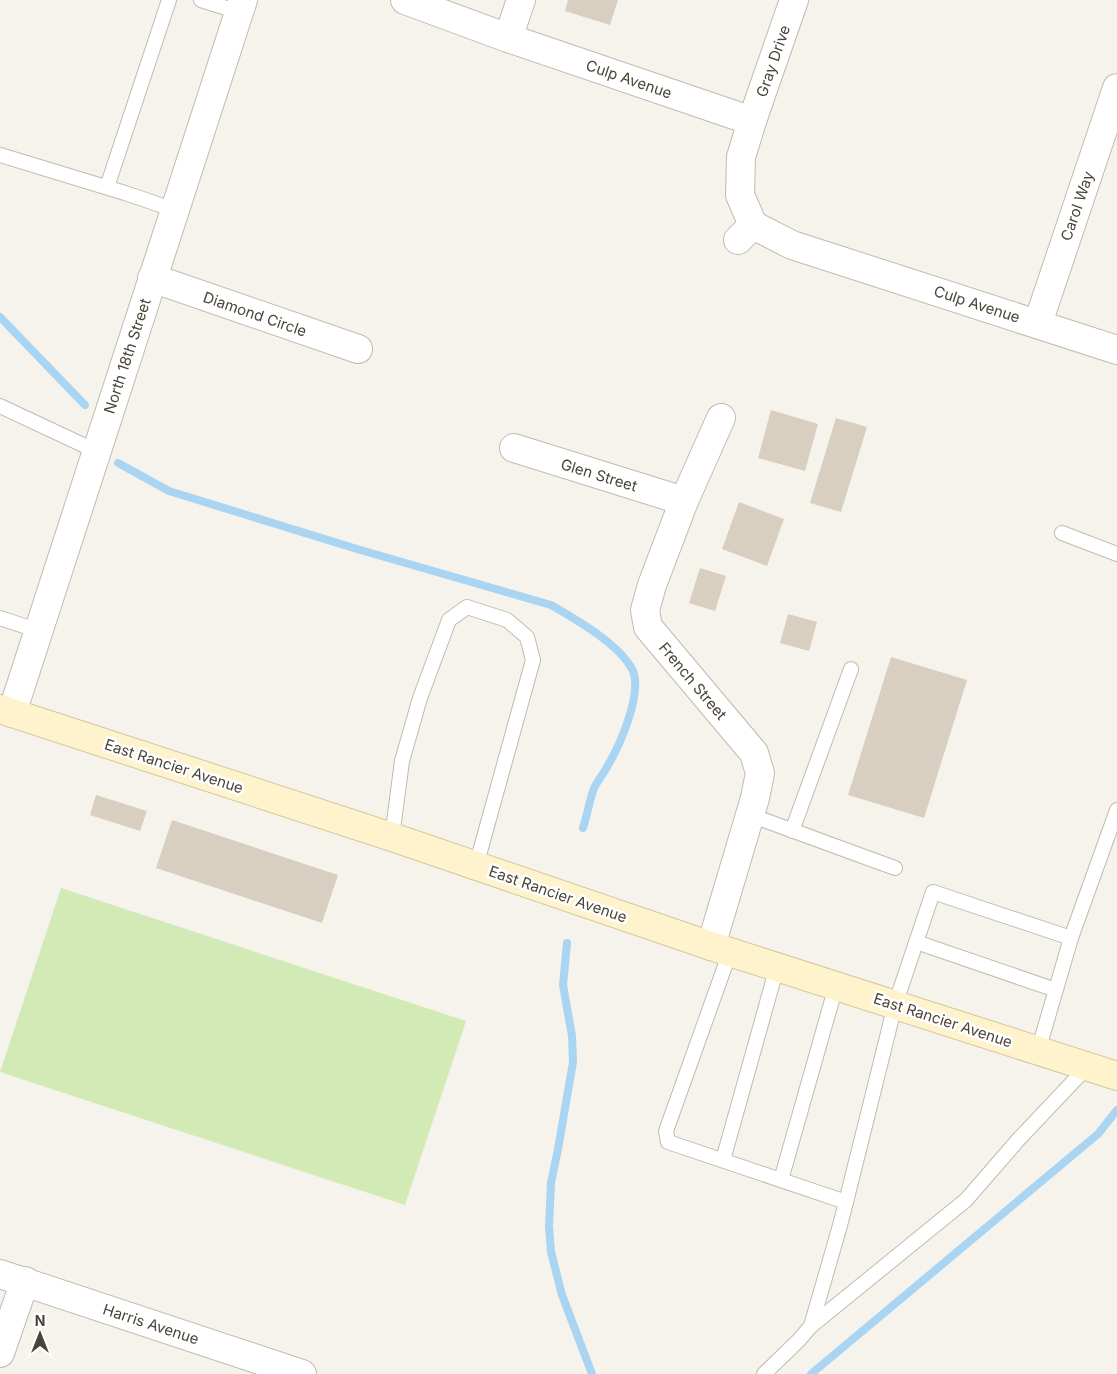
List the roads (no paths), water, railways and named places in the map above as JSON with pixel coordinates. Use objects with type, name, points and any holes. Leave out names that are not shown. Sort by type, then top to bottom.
[{"type":"main road","name":"East Rancier Avenue","points":[[6,711],[392,837],[720,949],[1117,1076]]},
{"type":"street","name":"Culp Avenue","points":[[405,0],[508,38],[752,121],[742,157],[740,195],[745,232],[792,245],[1038,323],[1117,350]]},
{"type":"street","points":[[508,38],[521,0]]},
{"type":"street","name":"Gray Drive","points":[[752,121],[794,0]]},
{"type":"street","name":"North 18th Street","points":[[6,711],[39,631],[241,6]]},
{"type":"street","name":"Carol Way","points":[[1038,323],[1117,88]]},
{"type":"street","name":"Diamond Circle","points":[[152,278],[358,349]]},
{"type":"street","name":"French Street","points":[[720,949],[760,772],[754,753],[648,627],[645,610],[652,585],[684,501],[722,418]]},
{"type":"street","name":"Glen Street","points":[[514,448],[684,501]]},
{"type":"street","points":[[0,1353],[12,1277]]},
{"type":"street","name":"Harris Avenue","points":[[12,1277],[286,1372]]},
{"type":"lane","points":[[106,187],[169,0]]},
{"type":"lane","points":[[201,0],[241,6]]},
{"type":"lane","points":[[0,155],[175,210]]},
{"type":"lane","points":[[0,406],[96,451]]},
{"type":"lane","points":[[1062,533],[1117,554]]},
{"type":"lane","points":[[392,837],[402,761],[420,698],[449,620],[467,607],[507,620],[527,637],[533,660],[476,866]]},
{"type":"lane","points":[[0,618],[39,631]]},
{"type":"lane","points":[[792,831],[851,669]]},
{"type":"lane","points":[[1038,1051],[1071,938],[1117,810]]},
{"type":"lane","points":[[750,815],[895,868]]},
{"type":"lane","points":[[811,1326],[846,1202],[894,1005],[933,892],[1071,938]]},
{"type":"lane","points":[[916,942],[1056,990]]},
{"type":"lane","points":[[720,949],[666,1131],[668,1142],[846,1202]]},
{"type":"lane","points":[[722,1160],[777,967]]},
{"type":"lane","points":[[781,1180],[836,986]]},
{"type":"lane","points":[[764,1374],[811,1326],[966,1200],[1018,1140],[1087,1067]]},
{"type":"waterway","points":[[0,317],[85,405]]},
{"type":"waterway","points":[[118,463],[169,491],[357,549],[551,605],[607,641],[632,669],[635,679],[635,691],[633,705],[623,733],[612,758],[594,788],[583,828]]},
{"type":"waterway","points":[[567,943],[563,985],[572,1036],[573,1062],[551,1183],[549,1226],[551,1252],[562,1295],[592,1374]]},
{"type":"waterway","points":[[811,1374],[1098,1134],[1117,1110]]}]
